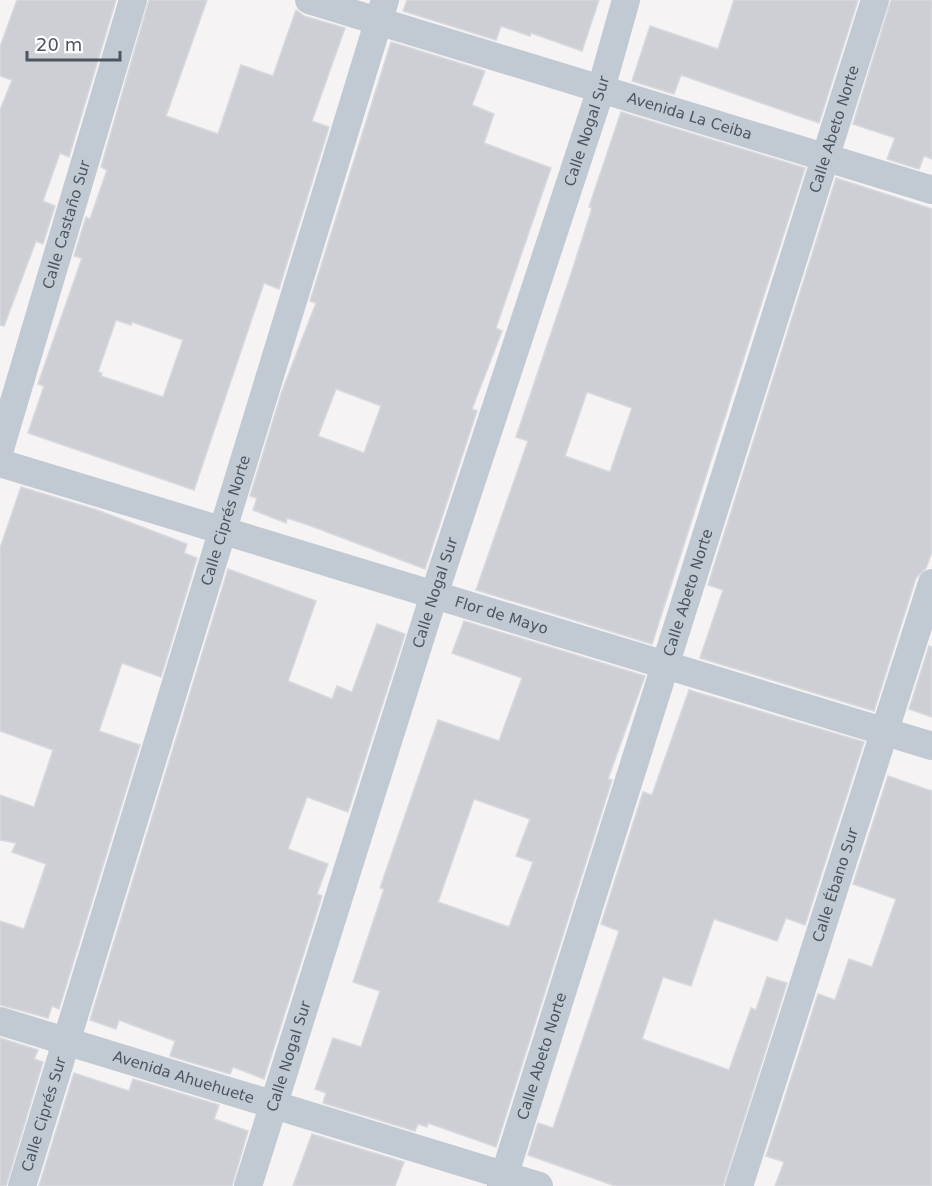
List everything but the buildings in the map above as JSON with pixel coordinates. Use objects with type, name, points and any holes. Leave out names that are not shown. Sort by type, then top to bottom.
[{"type":"street","name":"Calle Castaño Sur","points":[[0,449],[133,0]]},
{"type":"street","name":"Avenida La Ceiba","points":[[309,0],[382,11],[601,89],[932,190]]},
{"type":"street","name":"Calle Nogal Sur","points":[[248,1186],[434,595],[601,89],[626,0]]},
{"type":"street","name":"Calle Abeto Norte","points":[[503,1181],[875,0]]},
{"type":"street","name":"Calle Ciprés Norte","points":[[64,1041],[382,11]]},
{"type":"street","name":"Flor de Mayo","points":[[0,463],[932,746]]},
{"type":"street","name":"Calle Ébano Sur","points":[[739,1186],[932,583]]},
{"type":"street","name":"Avenida Ahuehuete","points":[[0,1021],[273,1105],[503,1181],[539,1186]]},
{"type":"street","name":"Calle Ciprés Sur","points":[[22,1186],[64,1041]]}]
